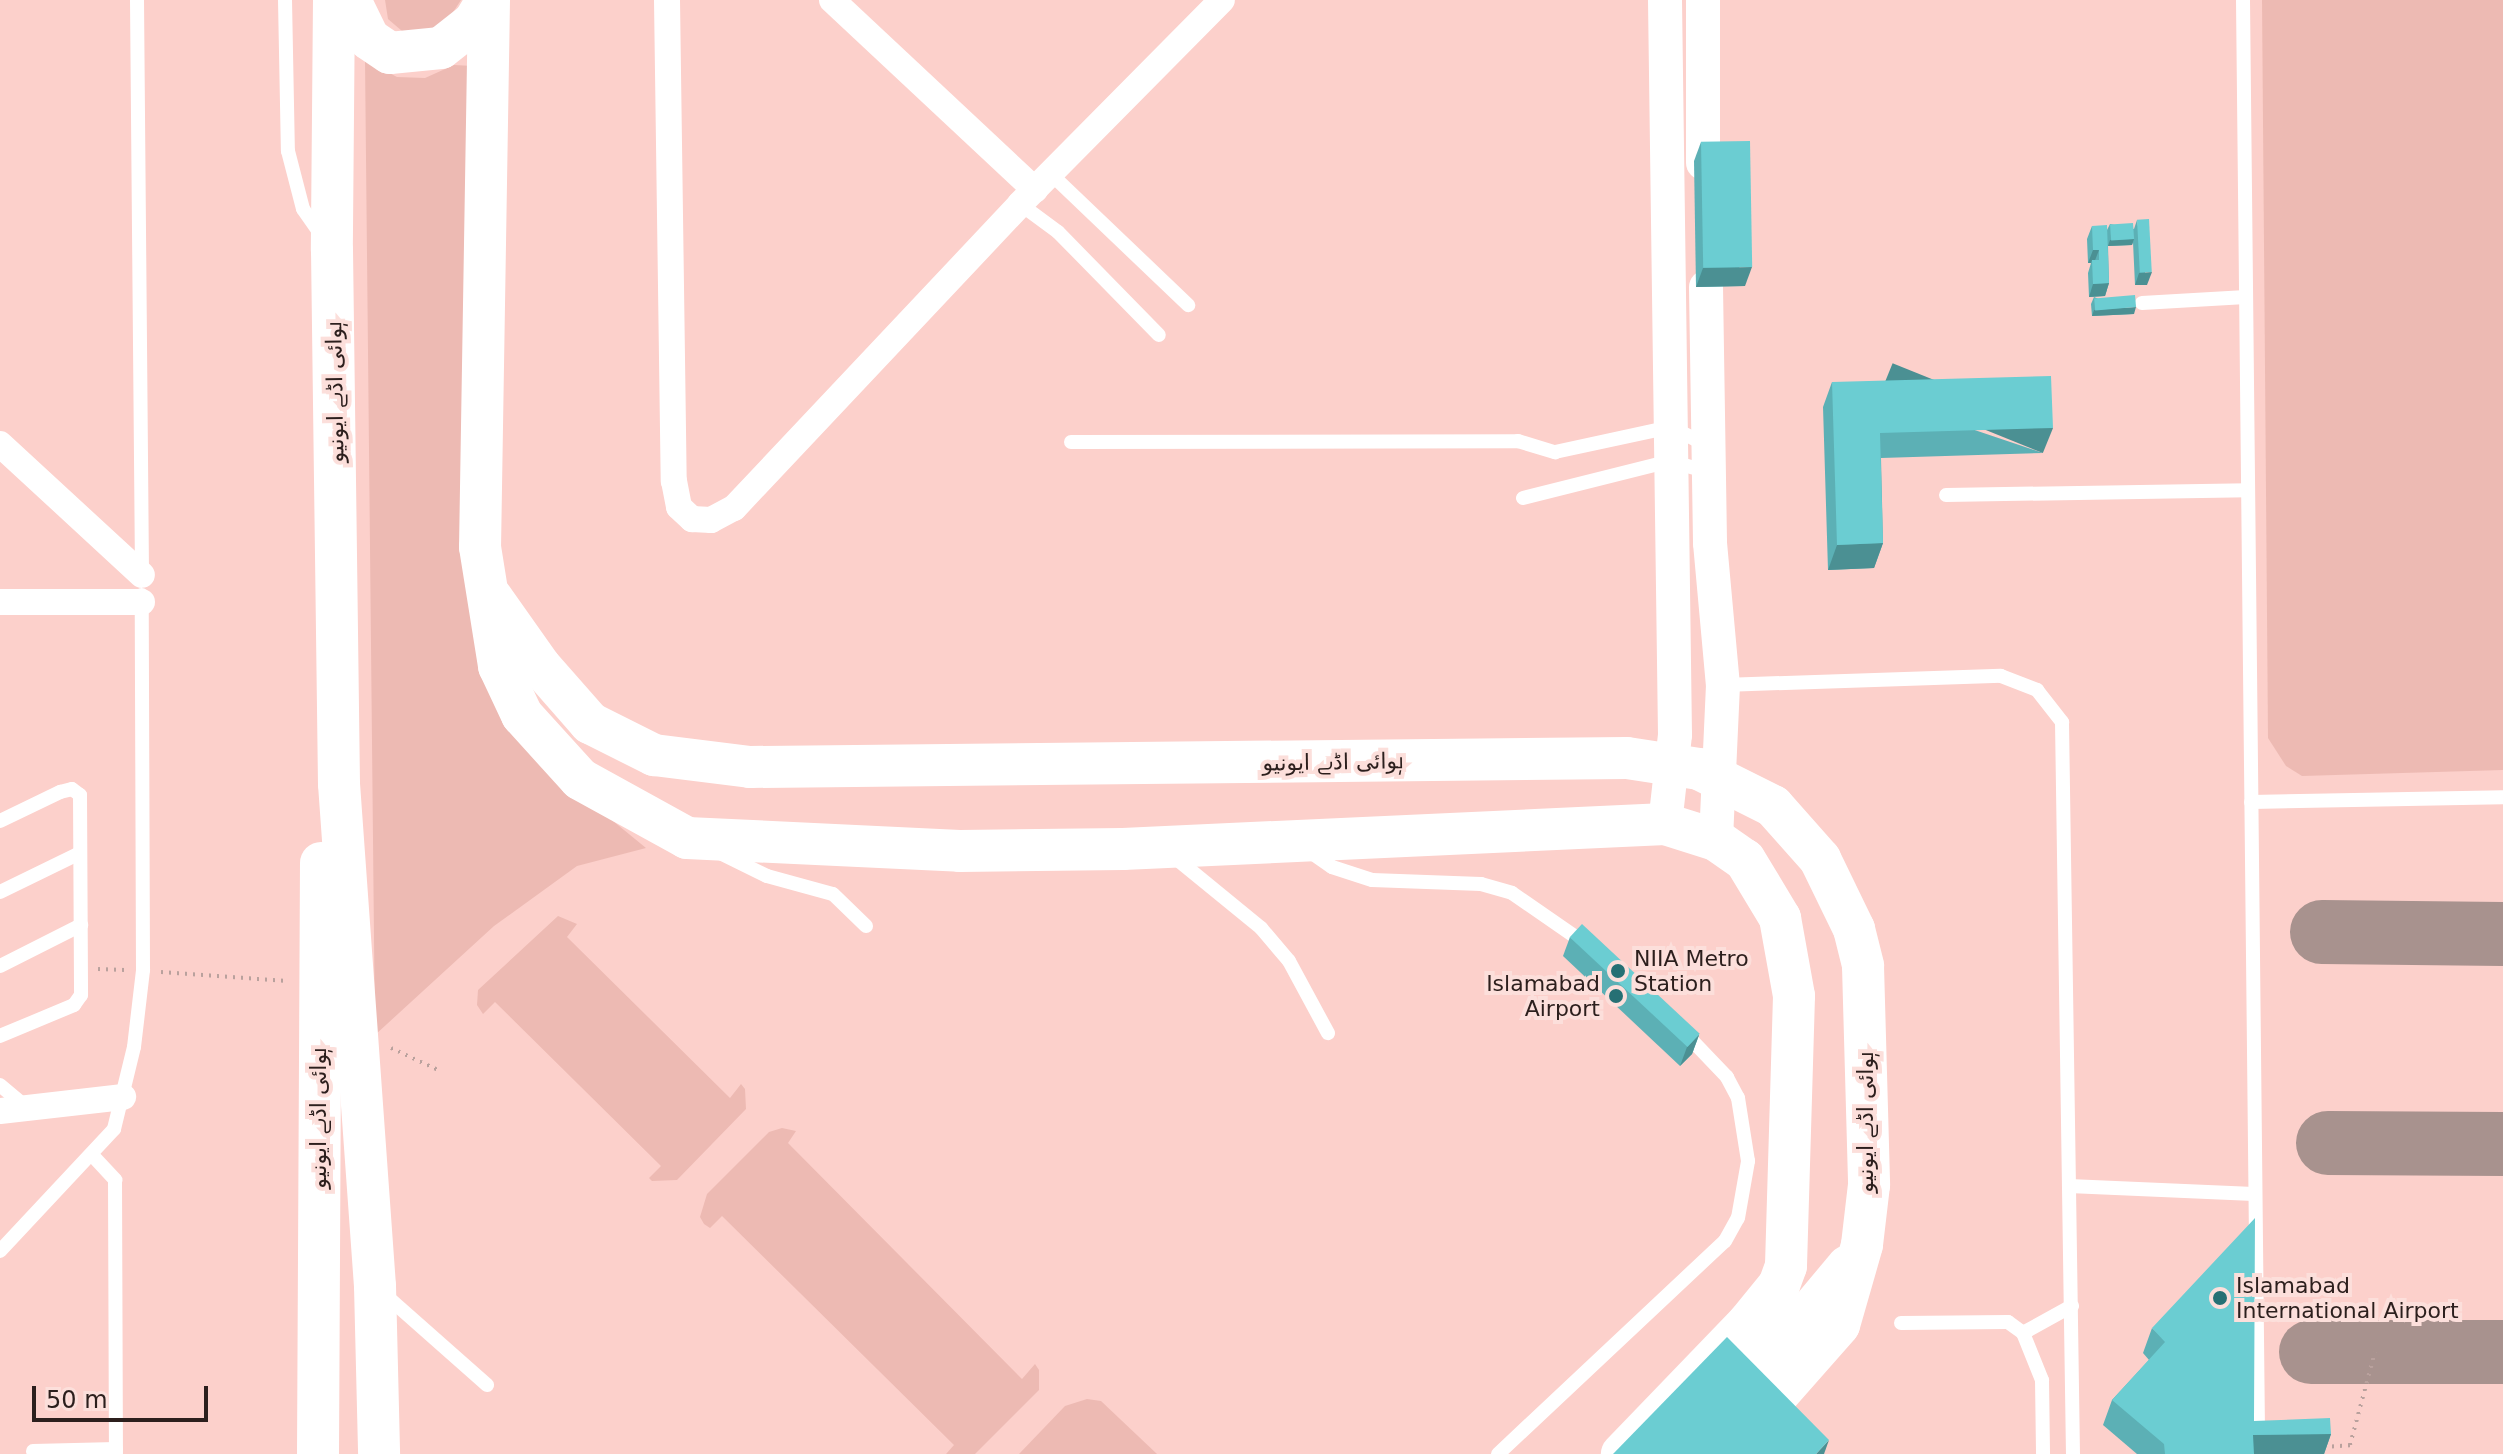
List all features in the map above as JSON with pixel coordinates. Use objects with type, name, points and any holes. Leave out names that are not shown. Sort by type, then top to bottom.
[{"type":"main road","name":"ہوائی اڈے ایونیو","points":[[334,0],[332,250],[339,784],[375,1286],[380,1452]]},
{"type":"main road","points":[[350,0],[369,39],[390,53],[416,53],[441,48],[464,33],[488,0]]},
{"type":"main road","name":"ہوائی اڈے ایونیو","points":[[488,0],[480,547],[490,593],[499,666],[522,715],[580,779],[687,838],[960,851],[1164,848],[1665,824]]},
{"type":"main road","name":"ہوائی اڈے ایونیو","points":[[490,593],[540,666],[590,723],[654,755],[750,767],[1627,758],[1699,769],[1773,806],[1802,835],[1843,900],[1854,929],[1863,966],[1869,1185],[1862,1245],[1839,1325],[1752,1395]]},
{"type":"main road","name":"ہوائی اڈے ایونیو","points":[[318,1454],[321,860],[339,784]]},
{"type":"main road","points":[[1622,1454],[1748,1323],[1779,1285],[1786,1266],[1794,996],[1789,948],[1765,887],[1745,860],[1716,840],[1665,824]]},
{"type":"street","points":[[667,0],[674,481],[679,507],[692,519],[711,520],[734,508],[1035,189],[1222,0]]},
{"type":"street","points":[[832,0],[1035,189]]},
{"type":"street","points":[[1665,0],[1675,735],[1665,824]]},
{"type":"street","points":[[1703,0],[1703,163]]},
{"type":"street","points":[[1667,316],[1706,302],[1708,459],[1723,685],[1716,840]]},
{"type":"street","points":[[0,444],[142,575]]},
{"type":"street","points":[[0,602],[142,602]]},
{"type":"street","points":[[0,1111],[123,1097]]},
{"type":"lane","points":[[0,1251],[93,1156],[114,1129],[123,1097],[143,970],[137,0]]},
{"type":"lane","points":[[285,0],[288,151],[303,209],[332,250]]},
{"type":"lane","points":[[2243,0],[2258,1446]]},
{"type":"lane","points":[[1035,189],[1188,305]]},
{"type":"lane","points":[[1035,189],[1058,232],[1159,335]]},
{"type":"lane","points":[[2142,303],[2246,297]]},
{"type":"lane","points":[[1071,442],[1518,441],[1555,452],[1671,444],[1708,459]]},
{"type":"lane","points":[[1523,498],[1671,444],[1708,459]]},
{"type":"lane","points":[[1946,495],[2248,490]]},
{"type":"lane","points":[[1723,685],[2001,676],[2037,690],[2062,722],[2066,787],[2073,1454]]},
{"type":"lane","points":[[0,821],[72,789],[80,795],[81,995],[74,1005],[0,1036]]},
{"type":"lane","points":[[2251,802],[2503,797]]},
{"type":"lane","points":[[687,838],[767,876],[833,894],[866,926]]},
{"type":"lane","points":[[1295,842],[1332,867],[1372,880],[1441,880],[1512,893],[1595,952]]},
{"type":"lane","points":[[1164,848],[1261,928],[1289,961],[1328,1033]]},
{"type":"lane","points":[[0,892],[80,853]]},
{"type":"lane","points":[[0,966],[81,925]]},
{"type":"lane","points":[[1498,1454],[1725,1241],[1738,1218],[1748,1161],[1738,1098],[1727,1077],[1670,1019]]},
{"type":"lane","points":[[0,1085],[28,1109]]},
{"type":"lane","points":[[33,1451],[116,1452],[115,1180],[93,1156]]},
{"type":"lane","points":[[2069,1186],[2254,1194]]},
{"type":"lane","points":[[375,1286],[487,1385]]},
{"type":"lane","points":[[2023,1333],[2072,1306]]},
{"type":"lane","points":[[1901,1323],[1995,1321],[2023,1333],[2042,1380],[2043,1454]]},
{"type":"path","points":[[83,969],[143,970],[320,984]]},
{"type":"path","points":[[391,1048],[438,1070]]},
{"type":"path","points":[[2321,1447],[2350,1445],[2375,1352]]},
{"type":"shaded area","points":[[0,0],[2503,0],[2503,1454],[0,1454]]},
{"type":"shaded area","points":[[385,0],[461,0],[446,23],[425,31],[402,31],[388,19]]},
{"type":"shaded area","points":[[2262,0],[2503,0],[2503,770],[2302,776],[2286,766],[2268,738]]},
{"type":"shaded area","points":[[365,60],[397,77],[425,78],[454,65],[473,66],[468,589],[602,812],[646,848],[577,866],[494,926],[375,1035]]},
{"type":"shaded area","points":[[558,916],[577,924],[567,937],[730,1098],[741,1084],[745,1089],[746,1109],[677,1180],[652,1181],[649,1178],[661,1166],[495,1002],[483,1014],[477,1005],[478,990]]},
{"type":"shaded area","points":[[782,1128],[796,1131],[788,1143],[1022,1379],[1035,1364],[1039,1370],[1039,1390],[975,1454],[946,1454],[954,1445],[722,1216],[710,1228],[704,1224],[700,1217],[707,1194],[769,1132]]},
{"type":"shaded area","points":[[1087,1399],[1101,1401],[1157,1454],[1019,1454],[1065,1406]]},
{"type":"building","points":[[1750,141],[1752,267],[1703,268],[1701,142]]},
{"type":"building","points":[[2149,219],[2152,272],[2140,273],[2137,220]]},
{"type":"building","points":[[2133,223],[2134,239],[2111,241],[2110,225]]},
{"type":"building","points":[[2107,225],[2109,283],[2093,284],[2092,260],[2099,260],[2099,250],[2093,250],[2092,226]]},
{"type":"building","points":[[2135,295],[2136,307],[2095,311],[2094,299]]},
{"type":"building","points":[[2051,376],[2053,428],[1880,433],[1883,543],[1837,545],[1832,382]]},
{"type":"building","points":[[1582,924],[1700,1034],[1687,1047],[1570,937]]},
{"type":"building","name":"Islamabad International Airport","points":[[2255,1218],[2254,1421],[2330,1418],[2331,1434],[2253,1435],[2254,1454],[2165,1454],[2164,1444],[2112,1400],[2165,1342],[2152,1328]]},
{"type":"building","points":[[1727,1337],[1829,1440],[1816,1454],[1613,1454]]},
{"type":"taxiway","points":[[2322,932],[2503,934]]},
{"type":"taxiway","points":[[2328,1143],[2503,1144]]},
{"type":"taxiway","points":[[2311,1352],[2503,1352]]},
{"type":"place","name":"NIIA Metro Station","points":[[1618,971]]},
{"type":"place","name":"Islamabad Airport","points":[[1616,996]]},
{"type":"place","name":"Islamabad International Airport","points":[[2220,1298]]}]
